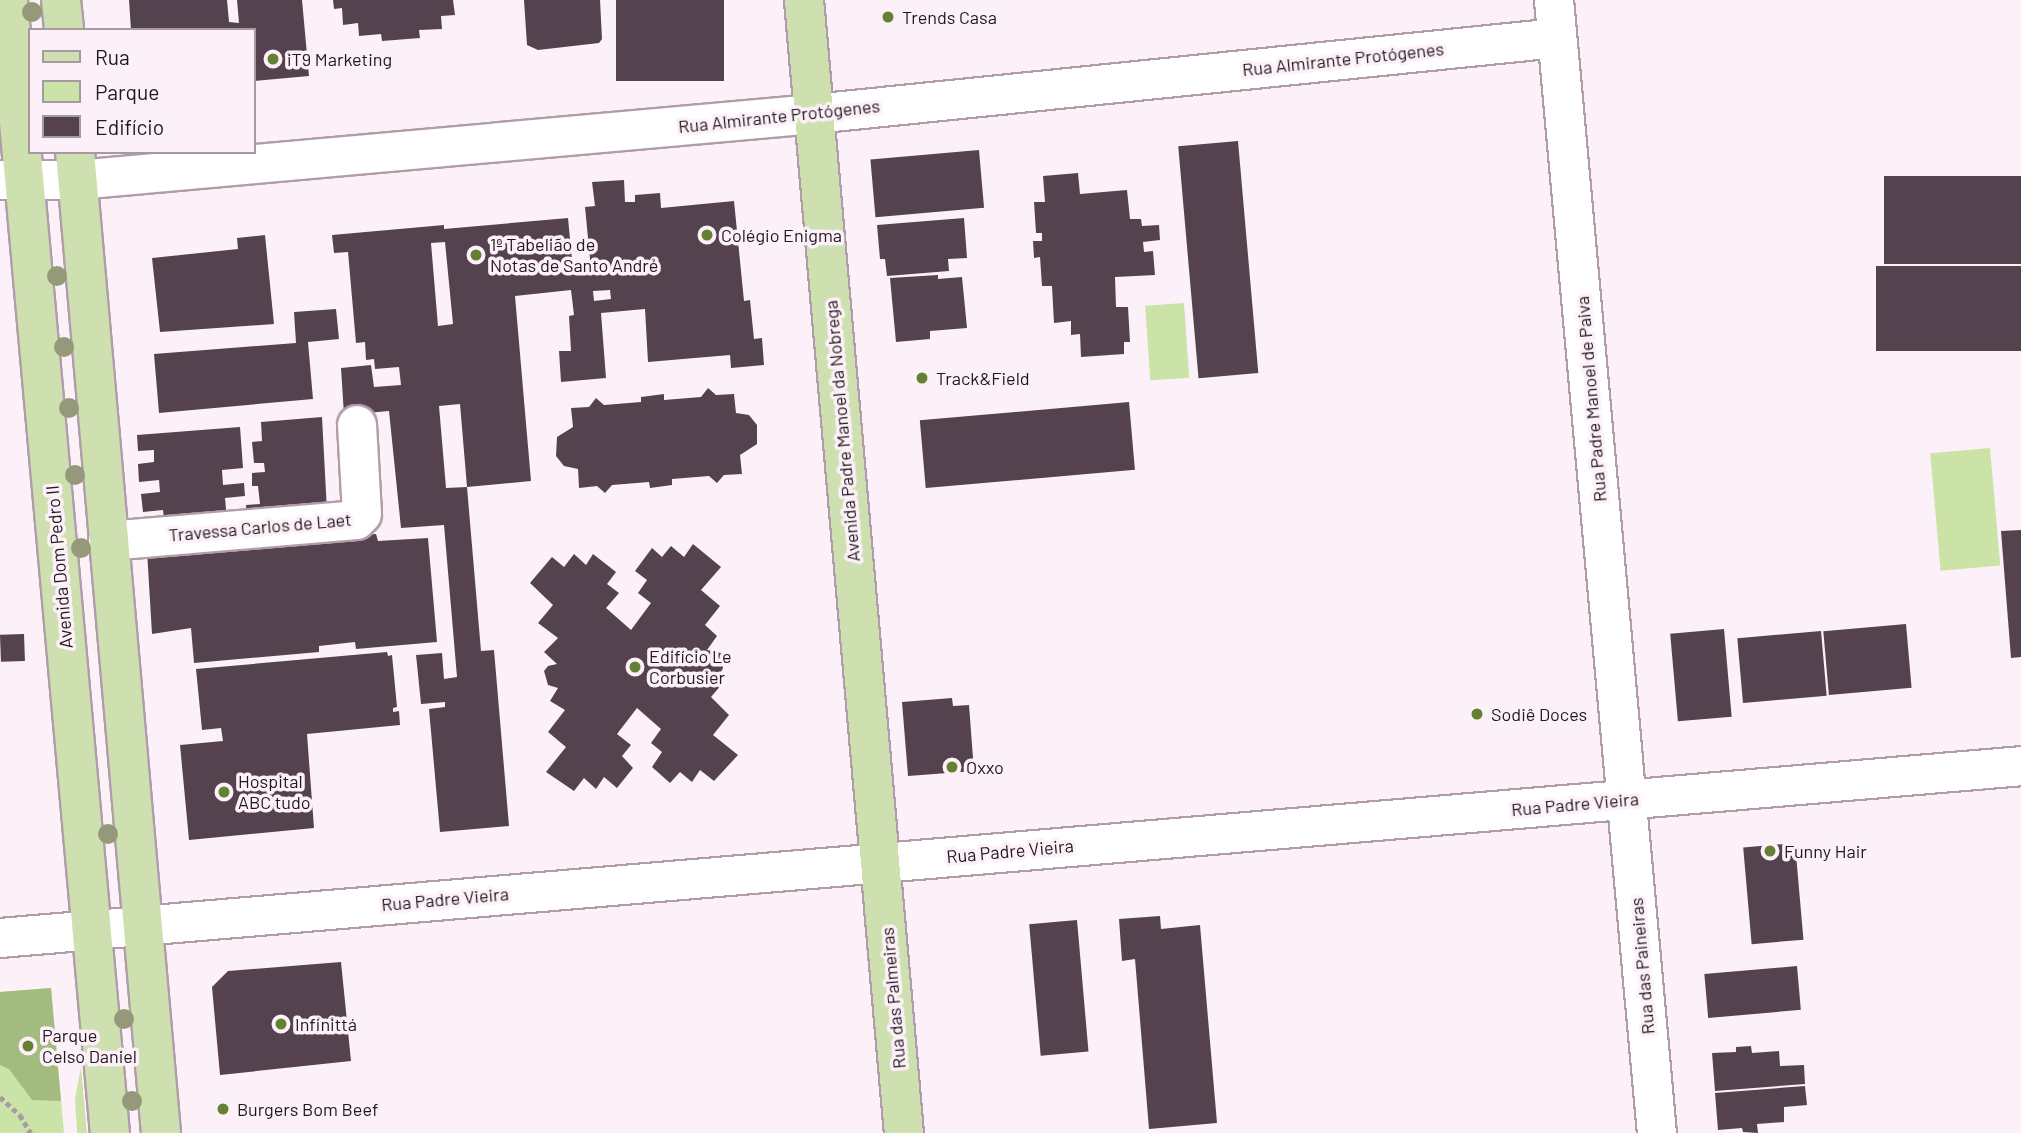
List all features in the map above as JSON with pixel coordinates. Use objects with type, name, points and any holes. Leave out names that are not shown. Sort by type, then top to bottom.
[{"type":"main road","name":"Avenida Dom Pedro II","points":[[8,0],[12,179],[92,929],[110,1133]]},
{"type":"main road","points":[[61,0],[64,28]]},
{"type":"main road","name":"Avenida Padre Manoel da Nobrega","points":[[804,0],[881,862]]},
{"type":"main road","points":[[76,166],[161,1133]]},
{"type":"main road","name":"Rua das Palmeiras","points":[[881,862],[904,1133]]},
{"type":"street","name":"Rua Padre Manoel de Paiva","points":[[1554,0],[1627,799]]},
{"type":"street","name":"Rua Almirante Protógenes","points":[[256,153],[814,114],[1557,38]]},
{"type":"street","name":"Rua Almirante Protógenes","points":[[12,179],[76,166],[246,154]]},
{"type":"street","name":"Travessa Carlos de Laet","points":[[108,541],[356,520],[362,514],[356,425]]},
{"type":"street","name":"Rua Padre Vieira","points":[[0,938],[2021,766]]},
{"type":"street","name":"Rua das Paineiras","points":[[1627,799],[1657,1133]]},
{"type":"path","points":[[0,1097],[20,1115],[31,1133]]},
{"type":"green space","points":[[1184,303],[1189,378],[1150,381],[1145,306]]},
{"type":"green space","points":[[1990,448],[2000,566],[1941,571],[1930,453]]},
{"type":"green space","name":"Parque Celso Daniel","points":[[51,988],[64,1133],[0,1133],[0,992]]},
{"type":"green space","name":"Parque Celso Daniel","points":[[51,988],[61,1101],[32,1100],[9,1069],[0,1065],[0,992]]},
{"type":"green space","points":[[81,1067],[87,1133],[77,1133],[75,1099]]},
{"type":"building","points":[[129,0],[227,0],[229,22],[239,23],[237,0],[302,0],[309,76],[256,81],[256,28],[131,28]]},
{"type":"building","points":[[333,0],[453,0],[455,15],[441,16],[442,29],[419,30],[420,38],[382,41],[381,34],[359,36],[358,23],[343,25],[342,8],[334,9]]},
{"type":"building","points":[[524,0],[600,0],[602,39],[599,43],[538,50],[527,45]]},
{"type":"building","points":[[616,0],[724,0],[724,81],[616,81]]},
{"type":"building","points":[[1238,141],[1258,373],[1199,378],[1178,146]]},
{"type":"building","points":[[979,150],[984,208],[875,217],[870,159]]},
{"type":"building","points":[[1078,173],[1080,194],[1127,190],[1130,219],[1141,219],[1142,226],[1159,225],[1160,240],[1143,242],[1144,252],[1153,251],[1155,275],[1115,277],[1116,307],[1128,307],[1130,342],[1124,342],[1124,354],[1081,357],[1080,334],[1071,335],[1071,321],[1054,323],[1052,286],[1042,286],[1040,257],[1034,258],[1033,241],[1042,241],[1042,233],[1036,233],[1034,202],[1045,202],[1043,176]]},
{"type":"building","points":[[1884,176],[2021,176],[2021,264],[1884,264]]},
{"type":"building","points":[[624,180],[625,202],[635,202],[635,195],[660,193],[661,208],[734,201],[744,301],[750,300],[754,339],[762,338],[764,365],[731,368],[730,355],[648,362],[645,309],[601,313],[606,378],[561,382],[559,351],[571,351],[569,316],[574,315],[571,290],[515,296],[531,481],[467,487],[481,651],[494,650],[509,826],[440,832],[429,709],[445,707],[445,702],[421,704],[416,655],[442,653],[444,679],[457,677],[444,525],[401,528],[389,411],[344,415],[341,368],[371,365],[374,387],[401,385],[399,367],[375,369],[374,359],[366,360],[365,342],[356,343],[348,252],[334,253],[332,235],[568,218],[573,270],[591,269],[585,207],[595,206],[592,182]],"holes":[[[445,242],[453,324],[438,326],[431,243]],[[610,290],[611,299],[594,301],[593,291]],[[460,404],[467,487],[446,488],[439,406]]]},
{"type":"building","points":[[964,218],[967,258],[948,259],[949,271],[887,276],[885,259],[880,259],[877,225]]},
{"type":"building","points":[[265,235],[274,324],[160,332],[152,258],[238,249],[237,238]]},
{"type":"building","points":[[1876,266],[2021,266],[2021,351],[1876,351]]},
{"type":"building","points":[[938,275],[938,279],[962,277],[967,328],[930,331],[930,339],[896,342],[890,278]]},
{"type":"building","points":[[336,309],[339,339],[308,342],[313,399],[159,413],[154,354],[296,343],[294,312]]},
{"type":"building","points":[[708,388],[716,395],[734,394],[736,413],[749,415],[757,425],[757,444],[740,455],[742,474],[724,475],[717,483],[709,476],[672,479],[672,485],[650,488],[649,482],[612,485],[605,493],[597,486],[579,488],[578,469],[564,466],[556,456],[557,437],[573,427],[571,408],[589,407],[596,398],[604,405],[641,402],[641,397],[664,394],[664,400],[701,397]]},
{"type":"building","points":[[1129,402],[1135,470],[926,488],[920,420]]},
{"type":"building","points":[[322,417],[327,511],[247,515],[246,505],[260,504],[258,486],[252,486],[252,473],[265,472],[264,463],[254,463],[252,442],[262,441],[261,422]]},
{"type":"building","points":[[240,427],[243,468],[222,470],[223,485],[244,483],[245,496],[225,498],[227,520],[165,527],[163,510],[143,512],[141,494],[160,492],[159,480],[139,482],[138,464],[154,462],[154,450],[138,451],[137,435]]},
{"type":"building","points":[[2021,530],[2021,657],[2011,658],[2001,531]]},
{"type":"building","points":[[376,534],[378,541],[428,538],[437,642],[356,649],[355,642],[319,646],[319,652],[194,663],[191,628],[152,634],[147,551]]},
{"type":"building","name":"Edifício Le Corbusier","points":[[693,544],[721,567],[701,590],[720,606],[705,625],[717,636],[707,650],[721,653],[723,668],[721,672],[707,673],[722,684],[711,697],[729,715],[713,735],[738,755],[714,781],[700,770],[692,782],[680,772],[670,783],[652,767],[662,752],[651,743],[661,729],[637,708],[617,734],[631,745],[622,756],[633,768],[617,788],[604,777],[596,789],[584,778],[574,791],[546,772],[566,747],[548,732],[565,710],[550,701],[558,688],[548,685],[544,671],[548,666],[557,664],[544,652],[558,638],[538,623],[553,605],[530,583],[552,557],[564,567],[574,554],[586,565],[593,554],[616,572],[607,584],[619,593],[606,608],[631,630],[651,603],[638,593],[647,580],[635,571],[652,548],[662,557],[671,546],[684,557]]},
{"type":"building","points":[[1906,624],[1912,688],[1829,695],[1823,631]]},
{"type":"building","points":[[1724,629],[1732,717],[1678,721],[1670,634]]},
{"type":"building","points":[[1821,631],[1827,696],[1743,703],[1737,638]]},
{"type":"building","points":[[24,634],[25,661],[1,662],[0,635]]},
{"type":"building","points":[[387,652],[388,656],[392,655],[397,707],[393,708],[393,712],[399,711],[400,725],[307,734],[314,828],[189,840],[180,745],[223,741],[221,728],[202,730],[196,669]]},
{"type":"building","points":[[952,698],[953,706],[969,705],[974,771],[908,776],[902,702]]},
{"type":"building","points":[[1795,843],[1803,940],[1752,944],[1743,848]]},
{"type":"building","points":[[1160,916],[1161,929],[1200,925],[1217,1123],[1149,1129],[1135,959],[1122,961],[1119,919]]},
{"type":"building","points":[[1077,920],[1089,1051],[1041,1056],[1029,924]]},
{"type":"building","name":"Infinittá","points":[[341,962],[351,1061],[220,1075],[212,987],[228,971]]},
{"type":"building","points":[[1797,966],[1801,1010],[1708,1018],[1704,974]]},
{"type":"building","points":[[1751,1046],[1752,1053],[1779,1051],[1780,1066],[1804,1065],[1805,1084],[1715,1091],[1712,1053],[1736,1052],[1736,1047]]},
{"type":"building","points":[[1805,1086],[1807,1105],[1784,1107],[1784,1122],[1757,1124],[1758,1133],[1743,1132],[1742,1128],[1718,1130],[1715,1093]]},
{"type":"place","name":"Trends Casa","points":[[888,17]]},
{"type":"place","name":"iT9 Marketing","points":[[273,59]]},
{"type":"place","name":"Colégio Enigma","points":[[707,235]]},
{"type":"place","name":"1º Tabelião de Notas de Santo André","points":[[476,255]]},
{"type":"place","name":"Track&Field","points":[[922,378]]},
{"type":"place","name":"Edifício Le Corbusier","points":[[635,667]]},
{"type":"place","name":"Sodiê Doces","points":[[1477,714]]},
{"type":"place","name":"Oxxo","points":[[952,767]]},
{"type":"place","name":"Hospital ABC tudo","points":[[224,792]]},
{"type":"place","name":"Funny Hair","points":[[1770,851]]},
{"type":"place","name":"Infinittá","points":[[281,1024]]},
{"type":"place","name":"Parque Celso Daniel","points":[[28,1046]]},
{"type":"place","name":"Burgers Bom Beef","points":[[223,1109]]}]
